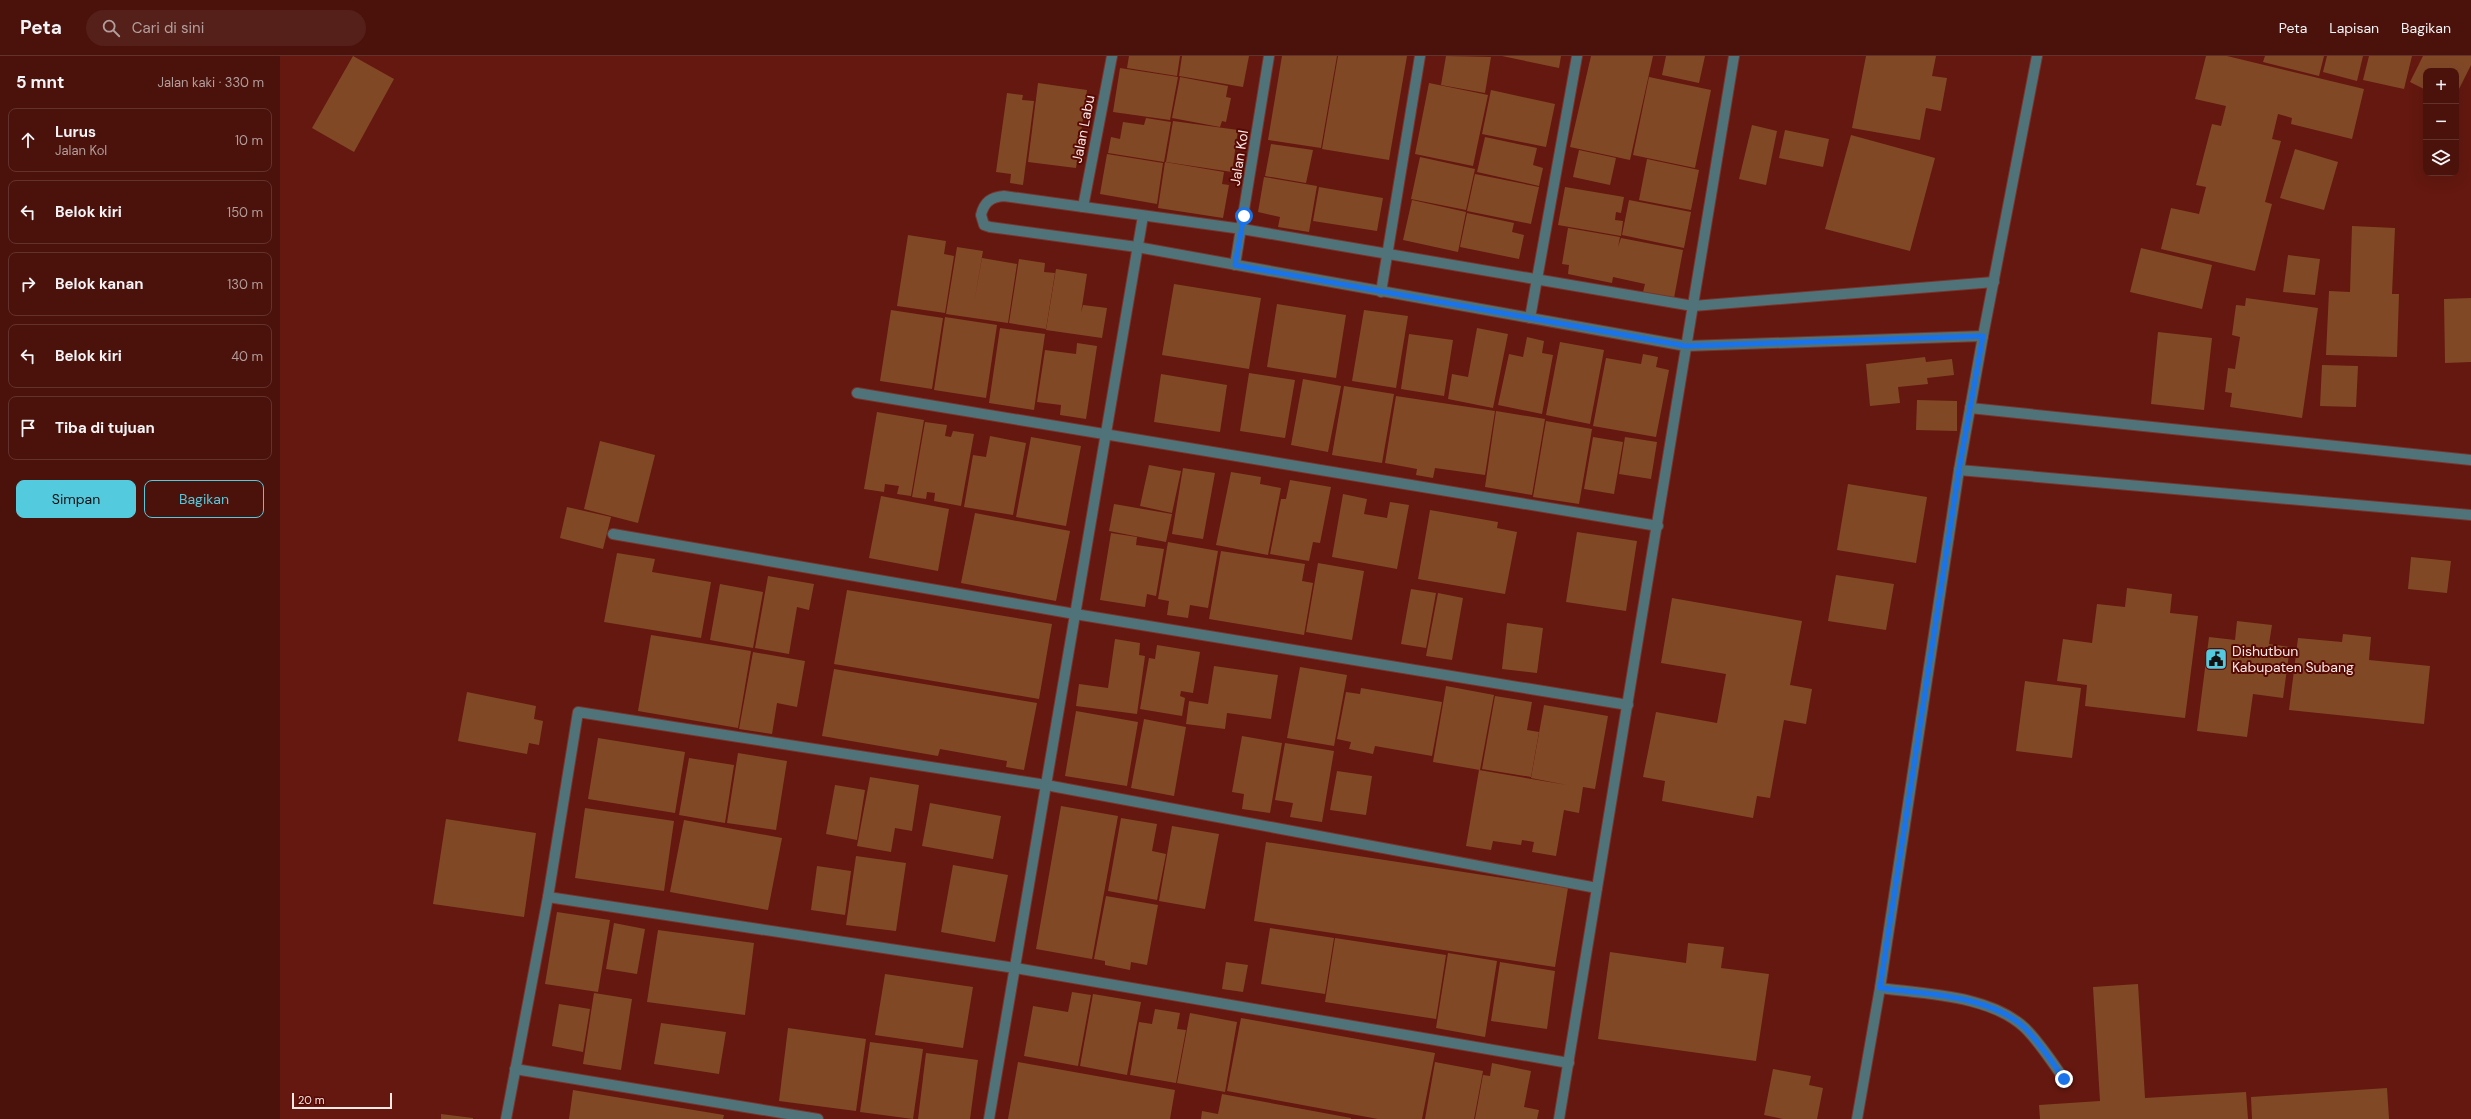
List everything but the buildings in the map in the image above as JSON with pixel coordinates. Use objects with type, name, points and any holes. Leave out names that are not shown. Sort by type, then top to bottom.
[{"type":"street","name":"Jalan Labu","points":[[1083,207],[1112,56]]},
{"type":"street","name":"Jalan Kol","points":[[1235,265],[1269,56]]},
{"type":"street","points":[[1381,292],[1420,56]]},
{"type":"street","points":[[1530,318],[1577,56]]},
{"type":"street","points":[[1559,1119],[1658,526],[1734,56]]},
{"type":"street","points":[[1857,1119],[1880,988],[1959,470],[1983,336],[2037,56]]},
{"type":"street","points":[[1983,336],[1686,346],[1137,247],[990,228],[984,225],[981,214],[987,202],[994,197],[1004,196],[1242,229],[1693,306],[1994,282]]},
{"type":"street","points":[[989,1119],[1143,216]]},
{"type":"street","points":[[857,393],[1658,526]]},
{"type":"street","points":[[1970,408],[2471,460]]},
{"type":"street","points":[[1959,470],[2471,515]]},
{"type":"street","points":[[613,534],[1075,614],[1628,705]]},
{"type":"street","points":[[506,1119],[548,898],[578,712],[1046,785],[1597,888]]},
{"type":"street","points":[[548,898],[1015,968],[1569,1063]]},
{"type":"street","points":[[1880,988],[1968,1000],[2001,1012],[2024,1027],[2046,1053],[2064,1079]]},
{"type":"street","points":[[515,1069],[818,1119]]},
{"type":"place","name":"Dishutbun Kabupaten Subang","points":[[2216,659]]},
{"type":"route","points":[[1244,216],[1235,265],[1686,346],[1983,336],[1959,470],[1880,988],[1968,1000],[2001,1012],[2024,1027],[2046,1053],[2064,1079]]}]
